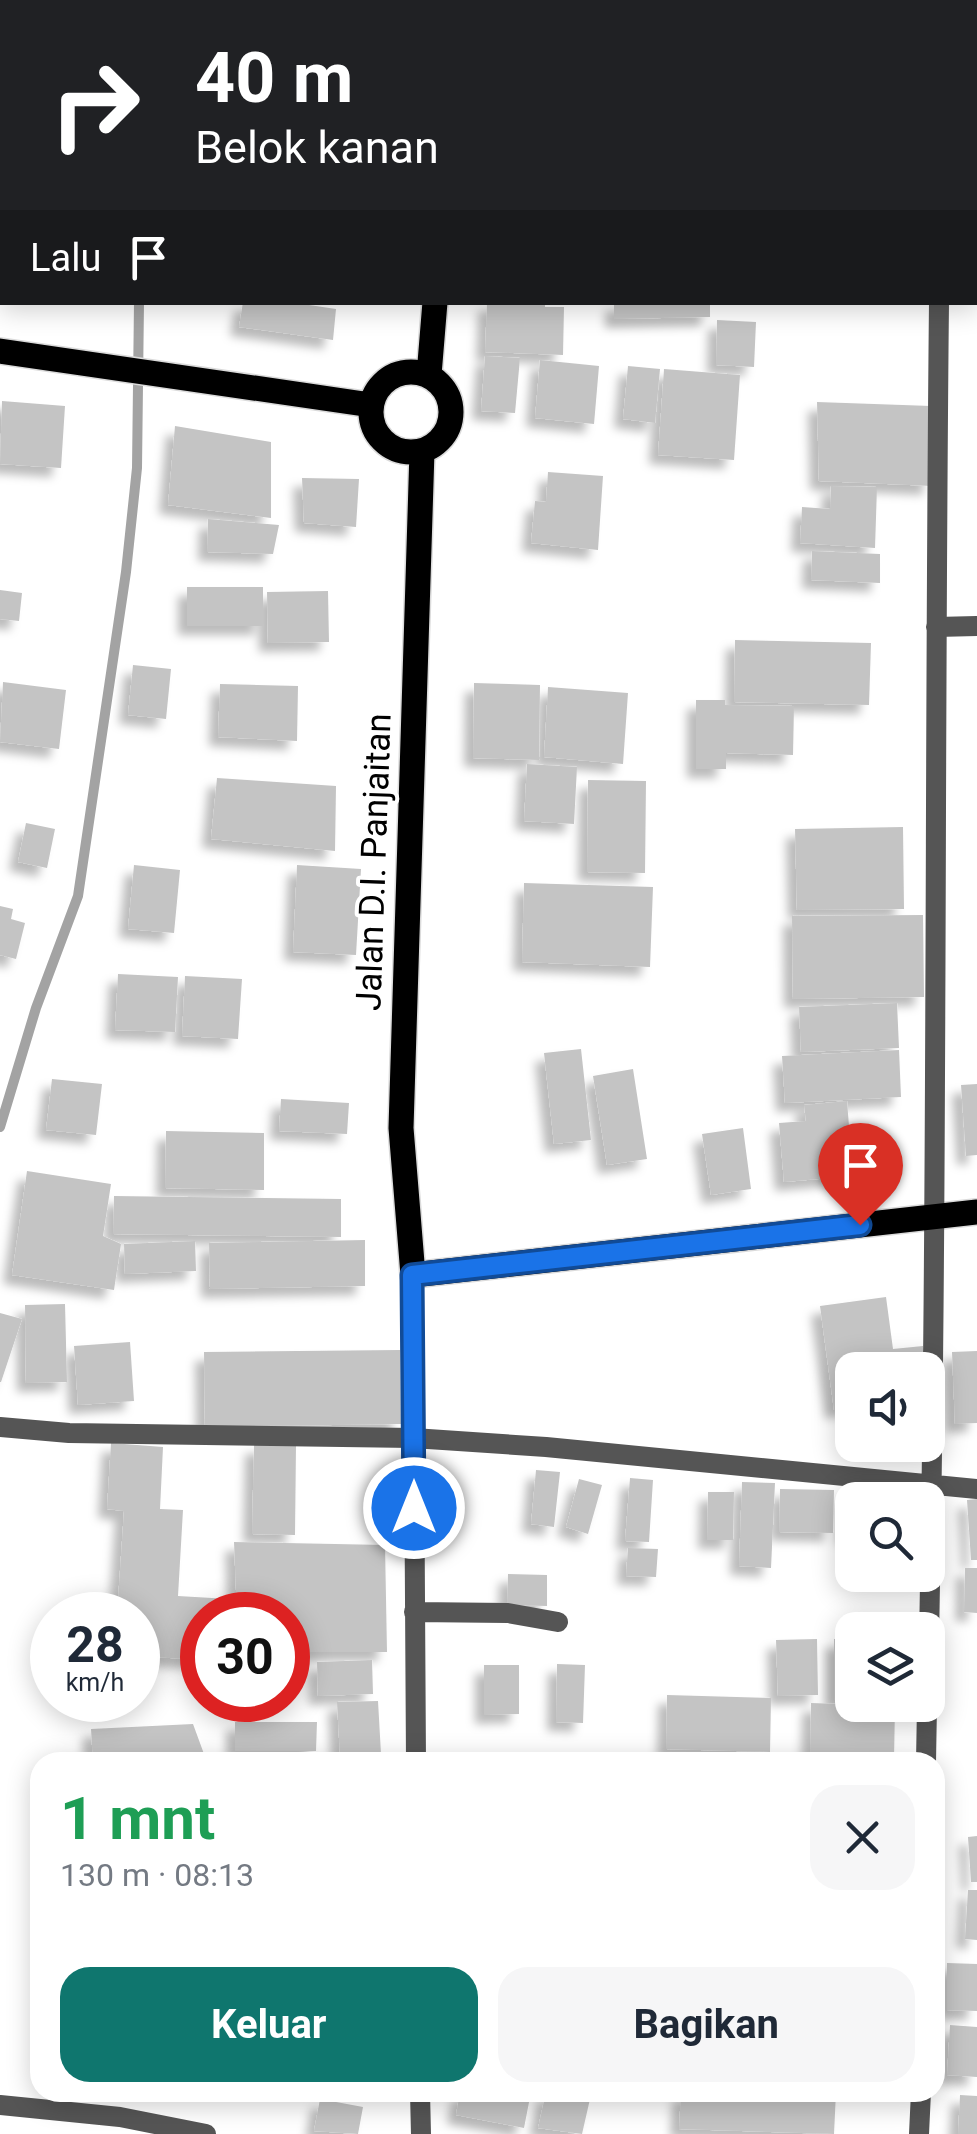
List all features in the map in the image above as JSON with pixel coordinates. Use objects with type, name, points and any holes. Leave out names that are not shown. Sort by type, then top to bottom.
[{"type":"main road","points":[[429,375],[434,305]]},
{"type":"main road","points":[[0,350],[371,405]]},
{"type":"main road","points":[[411,371],[429,375],[440,383],[452,409],[444,436],[422,451],[402,452],[384,442],[373,426],[371,405],[378,388],[392,376],[411,371]]},
{"type":"main road","name":"Jalan D.I. Panjaitan","points":[[412,1275],[401,1128],[422,451]]},
{"type":"main road","points":[[412,1275],[977,1212]]},
{"type":"street","points":[[932,1482],[939,305]]},
{"type":"street","points":[[936,627],[977,626]]},
{"type":"street","points":[[412,1275],[416,1752]]},
{"type":"street","points":[[0,1426],[68,1433],[413,1438],[546,1446],[922,1482]]},
{"type":"street","points":[[945,1485],[977,1489]]},
{"type":"street","points":[[414,1612],[508,1613],[558,1622]]},
{"type":"street","points":[[926,1752],[927,1722]]},
{"type":"street","points":[[420,2102],[421,2134]]},
{"type":"street","points":[[919,2134],[920,2102]]},
{"type":"street","points":[[0,2105],[120,2116],[206,2134]]},
{"type":"building","points":[[243,305],[336,309],[333,340],[239,327]]},
{"type":"building","points":[[487,305],[564,307],[563,355],[485,352]]},
{"type":"building","points":[[614,305],[710,305],[710,317],[614,319]]},
{"type":"building","points":[[717,320],[756,322],[754,367],[716,365]]},
{"type":"building","points":[[485,356],[520,358],[515,413],[481,411]]},
{"type":"building","points":[[540,360],[599,366],[594,424],[535,418]]},
{"type":"building","points":[[628,366],[660,369],[655,423],[623,419]]},
{"type":"building","points":[[664,369],[740,375],[734,460],[658,455]]},
{"type":"building","points":[[2,401],[65,406],[61,468],[0,464]]},
{"type":"building","points":[[817,402],[931,406],[932,486],[819,481]]},
{"type":"building","points":[[175,426],[271,442],[271,518],[168,505]]},
{"type":"building","points":[[548,472],[603,476],[598,550],[531,543],[535,501],[546,502]]},
{"type":"building","points":[[302,478],[359,479],[356,527],[304,523]]},
{"type":"building","points":[[831,486],[877,487],[875,548],[800,543],[802,507],[830,509]]},
{"type":"building","points":[[208,519],[279,525],[273,554],[207,552]]},
{"type":"building","points":[[812,551],[880,554],[880,583],[811,580]]},
{"type":"building","points":[[187,587],[263,587],[263,626],[187,626]]},
{"type":"building","points":[[0,590],[22,593],[19,621],[0,619]]},
{"type":"building","points":[[328,591],[329,642],[268,643],[267,592]]},
{"type":"building","points":[[735,640],[871,643],[869,705],[734,702]]},
{"type":"building","points":[[133,665],[171,669],[166,719],[128,715]]},
{"type":"building","points":[[3,682],[66,690],[59,749],[0,742]]},
{"type":"building","points":[[474,683],[540,685],[539,760],[473,758]]},
{"type":"building","points":[[220,684],[298,686],[297,741],[218,737]]},
{"type":"building","points":[[548,687],[628,693],[623,764],[544,757]]},
{"type":"building","points":[[696,700],[725,700],[725,705],[794,706],[793,755],[726,753],[726,769],[696,769]]},
{"type":"building","points":[[527,764],[577,767],[574,824],[524,821]]},
{"type":"building","points":[[217,778],[336,786],[335,851],[211,839]]},
{"type":"building","points":[[588,780],[646,781],[645,873],[587,872]]},
{"type":"building","points":[[26,823],[55,829],[47,868],[18,862]]},
{"type":"building","points":[[903,827],[904,909],[797,910],[795,829]]},
{"type":"building","points":[[134,865],[180,870],[174,933],[128,929]]},
{"type":"building","points":[[297,865],[361,869],[356,955],[293,952]]},
{"type":"building","points":[[524,883],[653,887],[650,967],[522,962]]},
{"type":"building","points":[[0,906],[13,909],[11,919],[25,923],[16,959],[0,955]]},
{"type":"building","points":[[923,915],[924,997],[793,999],[792,916]]},
{"type":"building","points":[[118,974],[178,977],[175,1032],[115,1030]]},
{"type":"building","points":[[185,976],[242,979],[238,1039],[182,1036]]},
{"type":"building","points":[[897,1003],[899,1048],[801,1052],[799,1007]]},
{"type":"building","points":[[581,1049],[591,1140],[554,1144],[544,1053]]},
{"type":"building","points":[[899,1050],[901,1097],[785,1103],[782,1056]]},
{"type":"building","points":[[633,1069],[647,1159],[607,1165],[593,1076]]},
{"type":"building","points":[[52,1079],[102,1084],[96,1135],[46,1130]]},
{"type":"building","points":[[977,1084],[977,1155],[966,1156],[961,1085]]},
{"type":"building","points":[[281,1099],[349,1103],[347,1134],[279,1131]]},
{"type":"building","points":[[847,1101],[853,1176],[784,1182],[779,1123],[806,1121],[804,1105]]},
{"type":"building","points":[[743,1128],[751,1189],[711,1195],[702,1134]]},
{"type":"building","points":[[166,1131],[264,1133],[264,1190],[165,1188]]},
{"type":"building","points":[[27,1171],[111,1184],[103,1236],[121,1244],[114,1290],[12,1275]]},
{"type":"building","points":[[114,1196],[341,1199],[341,1237],[113,1234]]},
{"type":"building","points":[[365,1240],[365,1286],[210,1289],[209,1243]]},
{"type":"building","points":[[195,1241],[196,1271],[125,1274],[124,1244]]},
{"type":"building","points":[[886,1297],[893,1349],[923,1346],[924,1352],[835,1352],[834,1410],[820,1306]]},
{"type":"building","points":[[65,1304],[67,1382],[26,1383],[25,1305]]},
{"type":"building","points":[[0,1313],[22,1319],[1,1382],[0,1382]]},
{"type":"building","points":[[130,1342],[134,1401],[78,1405],[74,1346]]},
{"type":"building","points":[[400,1350],[401,1424],[205,1427],[204,1352]]},
{"type":"building","points":[[977,1351],[977,1423],[955,1424],[952,1352]]},
{"type":"building","points":[[111,1443],[163,1447],[160,1509],[183,1510],[178,1596],[180,1659],[160,1657],[160,1592],[119,1592],[124,1511],[107,1509]]},
{"type":"building","points":[[254,1445],[296,1445],[295,1535],[252,1534]]},
{"type":"building","points":[[536,1470],[560,1472],[554,1527],[531,1524]]},
{"type":"building","points":[[630,1478],[653,1480],[649,1542],[625,1541]]},
{"type":"building","points":[[579,1479],[602,1485],[588,1534],[566,1527]]},
{"type":"building","points":[[742,1482],[775,1483],[771,1568],[739,1566]]},
{"type":"building","points":[[780,1489],[834,1490],[833,1533],[779,1532]]},
{"type":"building","points":[[708,1492],[734,1492],[733,1540],[707,1540]]},
{"type":"building","points":[[977,1499],[977,1560],[971,1560],[967,1500]]},
{"type":"building","points":[[234,1542],[385,1545],[387,1652],[310,1652],[310,1592],[236,1592]]},
{"type":"building","points":[[628,1548],[658,1549],[656,1577],[626,1576]]},
{"type":"building","points":[[965,1568],[977,1568],[977,1613],[964,1612]]},
{"type":"building","points":[[508,1574],[547,1575],[547,1606],[507,1605]]},
{"type":"building","points":[[817,1639],[818,1695],[778,1696],[776,1640]]},
{"type":"building","points":[[372,1660],[373,1694],[318,1696],[317,1662]]},
{"type":"building","points":[[557,1664],[585,1665],[583,1723],[556,1722]]},
{"type":"building","points":[[484,1665],[519,1665],[519,1714],[484,1715]]},
{"type":"building","points":[[667,1695],[771,1698],[770,1752],[666,1749]]},
{"type":"building","points":[[378,1701],[381,1752],[340,1752],[337,1702]]},
{"type":"building","points":[[811,1703],[835,1704],[835,1722],[895,1722],[894,1752],[810,1752]]},
{"type":"building","points":[[235,1722],[317,1722],[316,1751],[235,1751]]},
{"type":"building","points":[[193,1724],[203,1752],[92,1752],[91,1729]]},
{"type":"building","points":[[977,1836],[977,1882],[971,1882],[968,1837]]},
{"type":"building","points":[[968,1890],[977,1890],[977,1940],[965,1939]]},
{"type":"building","points":[[947,1963],[977,1964],[977,2011],[947,2010]]},
{"type":"building","points":[[950,2025],[977,2027],[977,2077],[947,2075]]},
{"type":"building","points":[[960,2095],[977,2096],[977,2134],[958,2134]]},
{"type":"building","points":[[319,2102],[363,2107],[358,2134],[314,2131]]},
{"type":"building","points":[[458,2102],[529,2102],[524,2128],[456,2115]]},
{"type":"building","points":[[544,2102],[589,2102],[582,2134],[538,2128]]},
{"type":"building","points":[[680,2102],[836,2102],[834,2134],[679,2129]]},
{"type":"waterway","points":[[0,1127],[36,1008],[78,896],[126,572],[137,468],[139,305]]},
{"type":"route","points":[[414,1508],[412,1275],[860,1225]]}]
